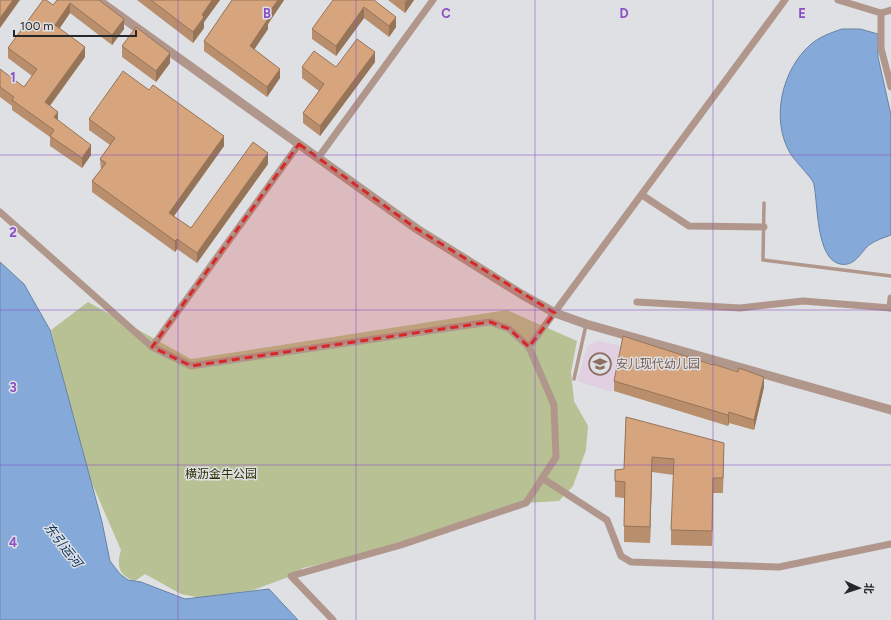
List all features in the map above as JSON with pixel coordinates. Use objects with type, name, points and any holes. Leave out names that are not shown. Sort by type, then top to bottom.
[{"type":"street","points":[[98,0],[417,229],[521,294],[555,313],[586,324],[891,410]]},
{"type":"street","points":[[318,158],[433,0]]},
{"type":"street","points":[[529,346],[555,313],[785,0]]},
{"type":"street","points":[[838,0],[881,13],[891,10]]},
{"type":"street","points":[[881,13],[881,48],[891,87]]},
{"type":"street","points":[[152,347],[299,144]]},
{"type":"street","points":[[642,195],[689,226],[764,227]]},
{"type":"street","points":[[0,212],[152,347],[191,366],[490,322],[509,329],[529,346],[554,405],[556,457],[526,502],[401,546],[291,576],[333,620]]},
{"type":"street","points":[[637,302],[740,308],[803,301],[890,308],[891,298]]},
{"type":"street","points":[[542,478],[606,520],[621,556],[631,562],[779,566],[891,544]]},
{"type":"lane","points":[[764,203],[763,260],[891,276]]},
{"type":"lane","points":[[574,379],[586,324]]},
{"type":"highlighted area","points":[[299,144],[417,229],[555,313],[529,347],[509,329],[490,322],[191,366],[152,347]]},
{"type":"shaded area","name":"安儿现代幼儿园","points":[[598,341],[622,346],[612,392],[577,381],[587,346]]},
{"type":"green space","name":"横沥金牛公园","points":[[88,302],[191,359],[507,310],[577,341],[571,372],[574,401],[588,426],[586,450],[573,486],[559,501],[526,503],[379,551],[303,568],[291,576],[253,590],[202,598],[181,594],[145,574],[135,581],[125,576],[120,570],[119,561],[121,550],[84,465],[51,330]]},
{"type":"water","points":[[842,29],[860,29],[878,34],[878,57],[891,115],[891,235],[872,243],[857,259],[845,264],[840,264],[832,260],[826,252],[822,242],[814,185],[811,178],[789,151],[784,138],[780,110],[786,81],[792,67],[800,55],[817,40]]},
{"type":"water","name":"东引运河","points":[[0,262],[24,284],[50,330],[102,522],[110,561],[120,574],[128,580],[141,582],[185,599],[269,589],[298,620],[0,620]]},
{"type":"building","points":[[0,0],[13,0],[0,18]]},
{"type":"building","points":[[43,0],[46,0],[53,5],[57,0],[99,0],[124,19],[112,35],[70,3],[55,25],[85,47],[45,102],[58,112],[54,117],[91,145],[82,158],[50,136],[54,130],[12,100],[14,97],[0,87],[0,69],[24,87],[37,69],[8,48]]},
{"type":"building","points":[[151,0],[212,0],[202,15],[204,17],[193,32]]},
{"type":"building","points":[[232,0],[278,0],[265,18],[268,19],[250,46],[280,69],[267,87],[204,41]]},
{"type":"building","points":[[333,0],[374,0],[396,17],[389,26],[364,7],[336,46],[312,29]]},
{"type":"building","points":[[136,27],[170,53],[156,71],[122,46]]},
{"type":"building","points":[[357,39],[375,52],[320,126],[303,113],[324,84],[302,67],[314,51],[336,67]]},
{"type":"building","points":[[123,71],[149,90],[153,85],[224,136],[169,213],[191,228],[253,142],[268,153],[197,253],[177,239],[175,241],[92,181],[106,163],[100,159],[115,138],[89,119]]},
{"type":"building","points":[[623,336],[713,365],[738,372],[739,368],[764,377],[754,420],[729,412],[728,415],[614,381]]},
{"type":"building","points":[[626,417],[724,443],[723,478],[713,478],[712,531],[671,530],[674,459],[652,457],[650,527],[624,526],[625,482],[615,481],[615,470],[624,469]]},
{"type":"place","name":"安儿现代幼儿园","points":[[600,364]]}]
